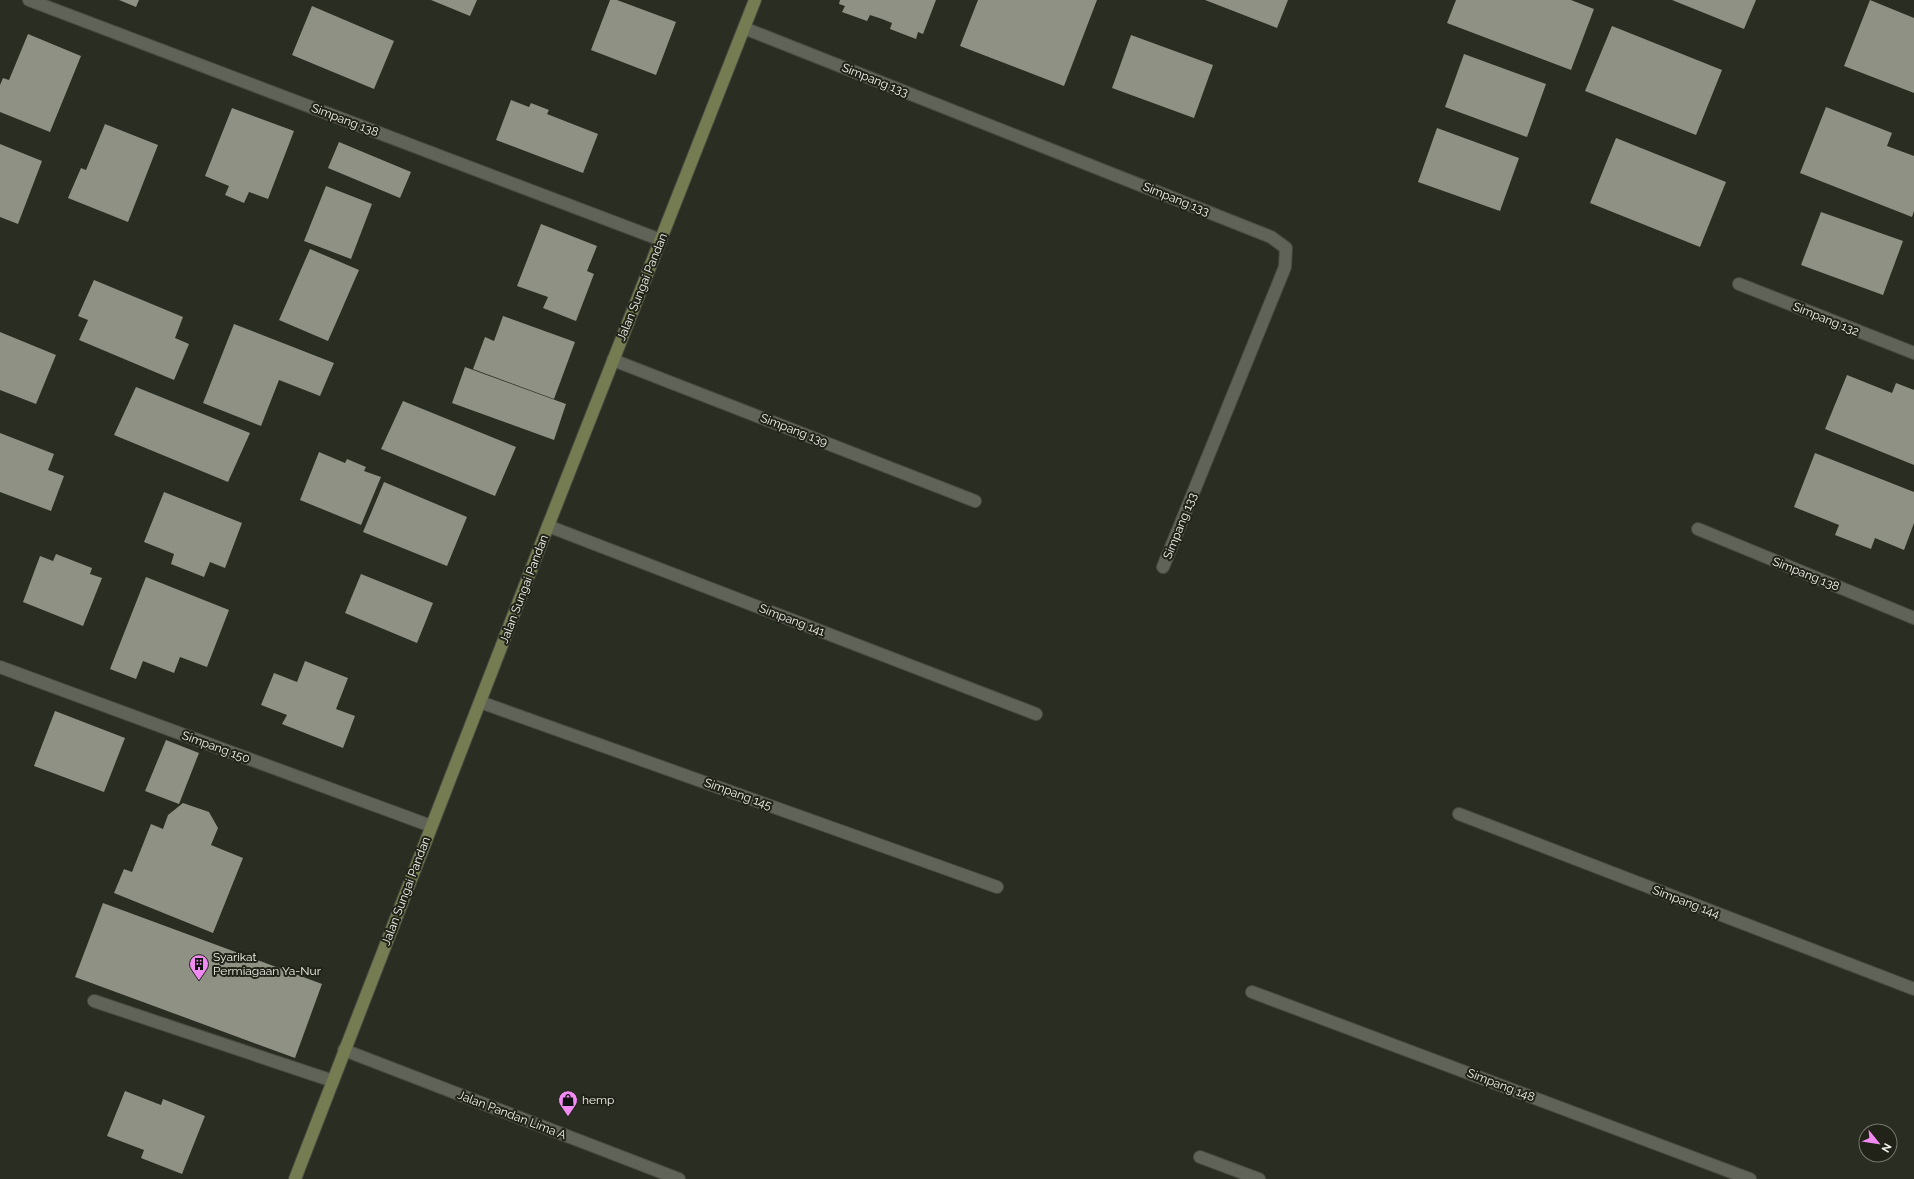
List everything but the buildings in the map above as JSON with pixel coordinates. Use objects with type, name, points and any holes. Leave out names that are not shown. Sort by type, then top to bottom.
[{"type":"street","name":"Simpang 138","points":[[29,0],[661,240]]},
{"type":"street","name":"Jalan Sungai Pandan","points":[[295,1179],[548,526],[755,0]]},
{"type":"street","name":"Simpang 133","points":[[744,28],[1271,237],[1286,248],[1285,267],[1163,567]]},
{"type":"street","name":"Simpang 132","points":[[1739,284],[1914,354]]},
{"type":"street","name":"Simpang 139","points":[[613,360],[976,501]]},
{"type":"street","name":"Simpang 141","points":[[548,526],[1036,714]]},
{"type":"street","name":"Simpang 138","points":[[1698,529],[1914,618]]},
{"type":"street","name":"Simpang 150","points":[[0,668],[432,826]]},
{"type":"street","name":"Simpang 145","points":[[480,702],[997,887]]},
{"type":"street","name":"Simpang 144","points":[[1459,814],[1914,989]]},
{"type":"street","name":"Simpang 148","points":[[1252,992],[1750,1179]]},
{"type":"street","points":[[94,1001],[333,1081]]},
{"type":"street","name":"Jalan Pandan Lima A","points":[[344,1050],[679,1179]]},
{"type":"street","points":[[1200,1157],[1259,1179]]},
{"type":"place","name":"Syarikat Permiagaan Ya-Nur","points":[[199,981]]},
{"type":"place","name":"hemp","points":[[568,1117]]}]
